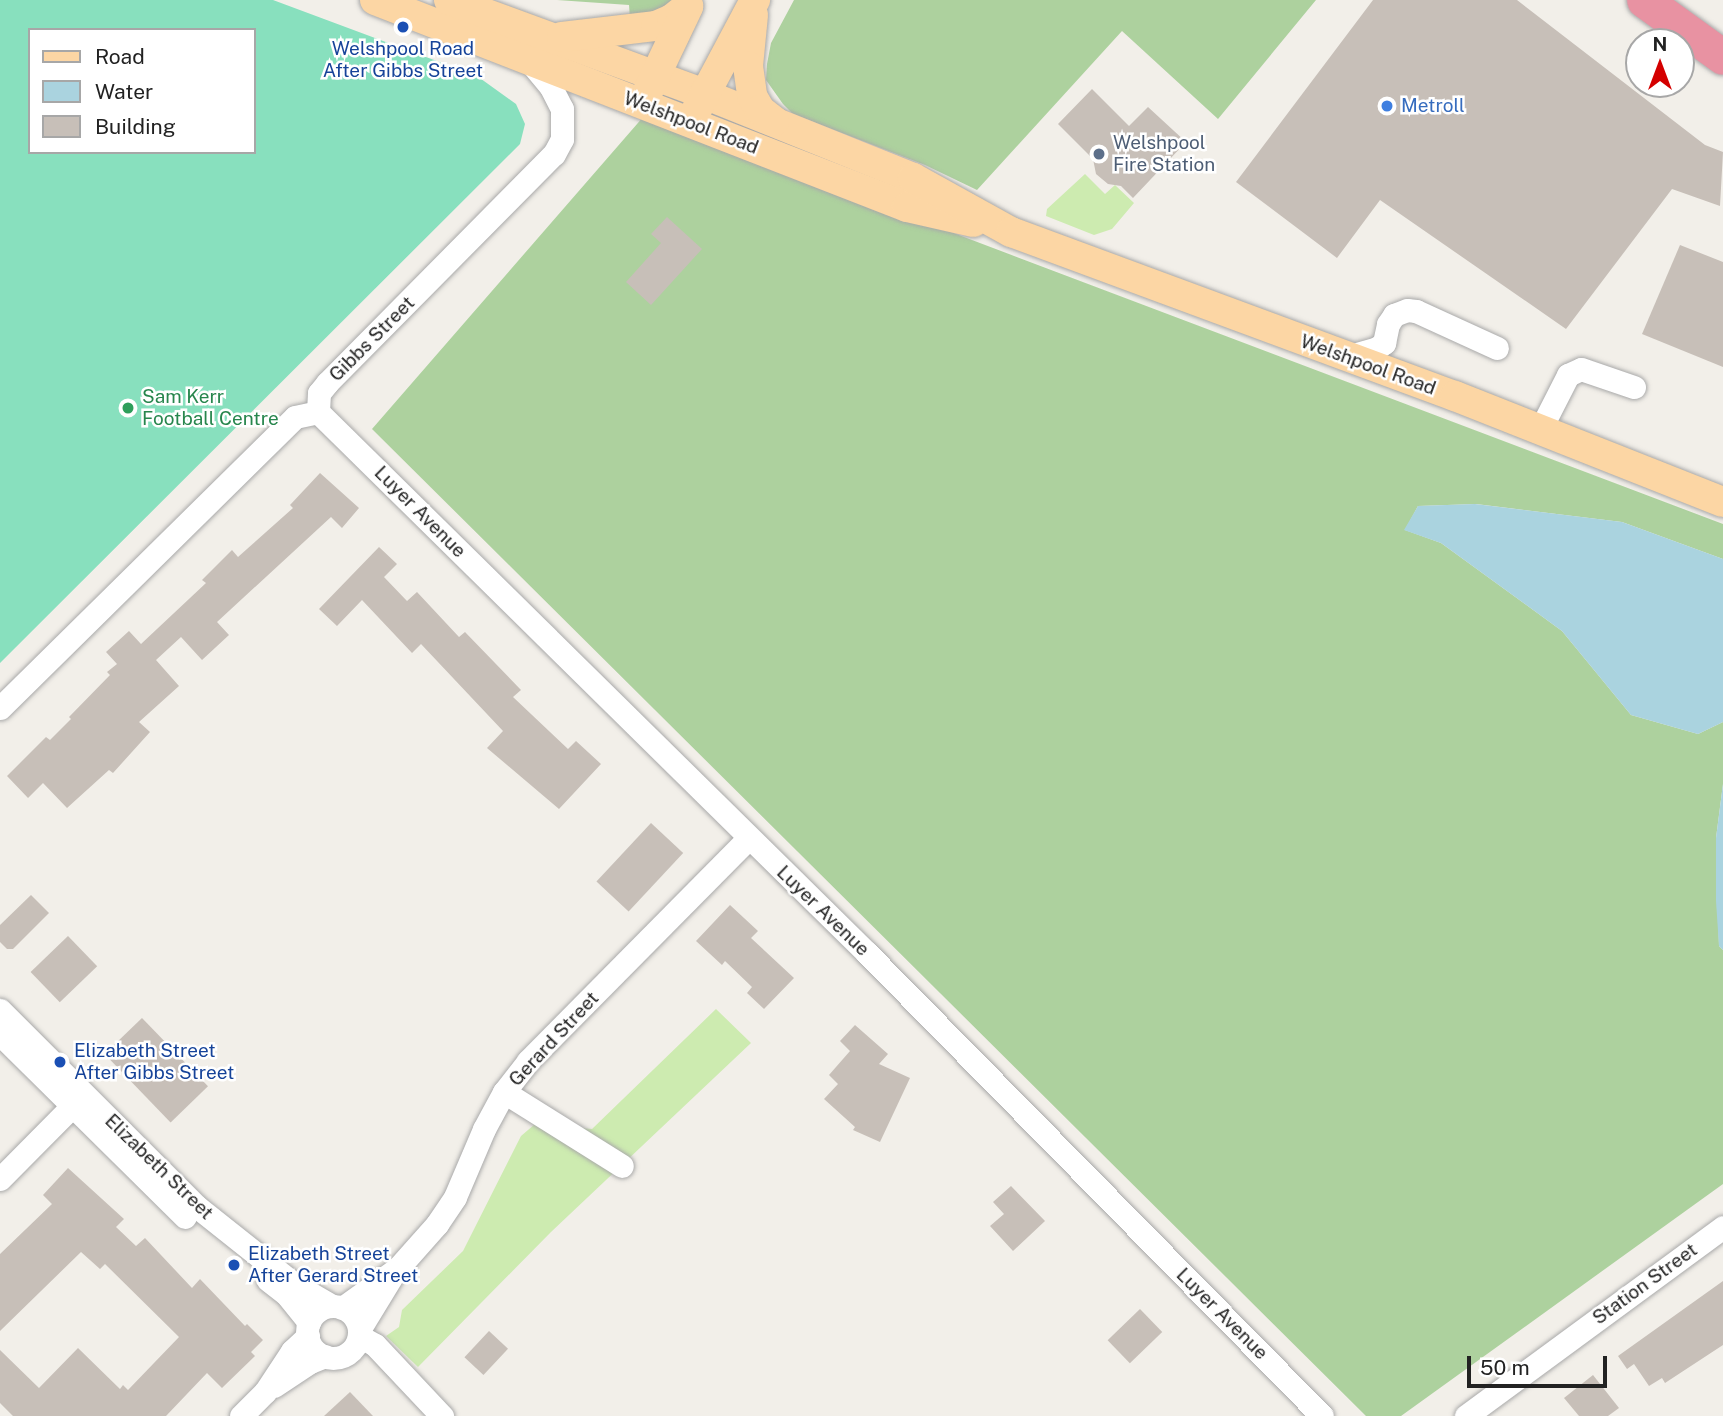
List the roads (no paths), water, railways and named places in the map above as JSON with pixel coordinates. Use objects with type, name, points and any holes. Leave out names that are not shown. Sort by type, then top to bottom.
[{"type":"highway","points":[[1644,0],[1723,57]]},
{"type":"main road","name":"Welshpool Road","points":[[375,0],[907,207],[1011,232],[1540,430],[1723,502]]},
{"type":"main road","name":"Welshpool Road","points":[[449,0],[704,94],[913,178],[1011,232]]},
{"type":"main road","points":[[690,123],[755,1]]},
{"type":"main road","points":[[755,1],[748,66],[750,86],[760,110],[774,121]]},
{"type":"main road","points":[[554,37],[656,26],[672,19],[690,3]]},
{"type":"main road","points":[[642,105],[690,3]]},
{"type":"street","name":"Gibbs Street","points":[[318,412],[319,393],[327,383],[544,168],[562,139],[562,109],[551,88],[529,61]]},
{"type":"street","points":[[1346,357],[1377,348],[1384,343],[1388,324],[1394,316],[1407,310],[1416,311],[1497,348]]},
{"type":"street","points":[[1540,430],[1568,375],[1581,369],[1634,387]]},
{"type":"street","points":[[0,708],[295,417],[318,412]]},
{"type":"street","name":"Luyer Avenue","points":[[318,412],[867,953],[1322,1416]]},
{"type":"street","name":"Gerard Street","points":[[337,1307],[398,1268],[421,1245],[455,1197],[484,1129],[504,1092],[528,1061],[749,838]]},
{"type":"street","name":"Elizabeth Street","points":[[0,1010],[78,1100],[187,1218],[287,1295],[309,1329]]},
{"type":"street","name":"Elizabeth Street","points":[[0,1034],[196,1206],[294,1283],[337,1307]]},
{"type":"street","points":[[504,1092],[622,1166]]},
{"type":"street","points":[[0,1179],[78,1100]]},
{"type":"street","name":"Station Street","points":[[1466,1416],[1723,1227]]},
{"type":"street","name":"Gerard Street","points":[[357,1339],[398,1268]]},
{"type":"street","points":[[265,1392],[309,1329],[318,1311],[337,1307],[354,1316],[357,1339]]},
{"type":"street","points":[[309,1329],[314,1348],[325,1356]]},
{"type":"street","points":[[241,1416],[265,1392],[310,1362],[325,1356],[339,1357],[357,1339]]},
{"type":"street","points":[[357,1339],[375,1345],[442,1416]]},
{"type":"water","points":[[1475,504],[1622,522],[1723,559],[1723,722],[1698,734],[1631,715],[1562,631],[1441,543],[1404,530],[1418,506]]},
{"type":"water","points":[[1723,784],[1723,950],[1719,946],[1716,901],[1716,838]]},
{"type":"place","name":"Welshpool Road After Gibbs Street","points":[[403,27]]},
{"type":"place","name":"Metroll","points":[[1387,106]]},
{"type":"place","name":"Welshpool Fire Station","points":[[1099,154]]},
{"type":"place","name":"Sam Kerr Football Centre","points":[[128,408]]},
{"type":"place","name":"Elizabeth Street After Gibbs Street","points":[[60,1062]]},
{"type":"place","name":"Elizabeth Street After Gerard Street","points":[[234,1265]]}]
